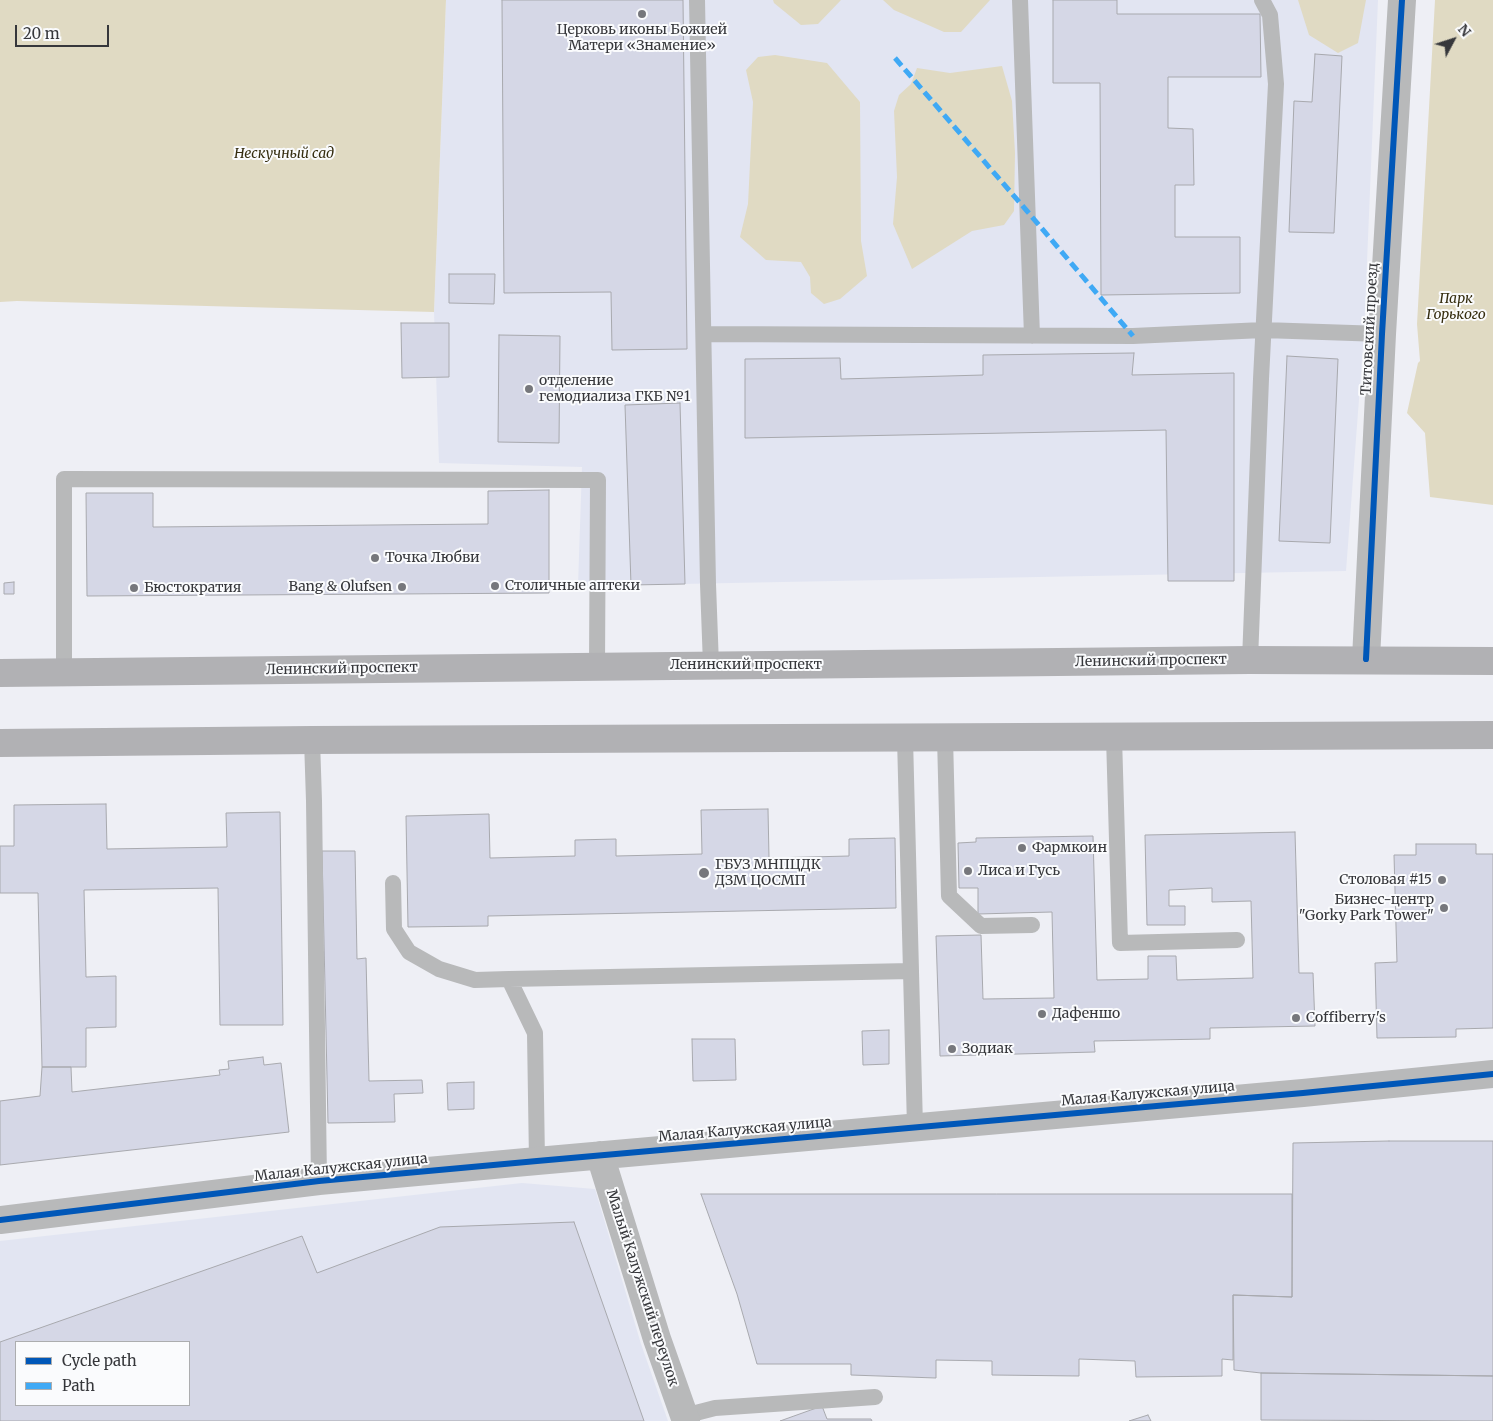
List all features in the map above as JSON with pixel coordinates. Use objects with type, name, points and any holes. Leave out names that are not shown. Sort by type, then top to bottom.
[{"type":"main road","name":"Ленинский проспект","points":[[0,672],[1366,659],[1493,661]]},
{"type":"main road","points":[[0,743],[1493,735]]},
{"type":"street","name":"Титовский проезд","points":[[1366,659],[1382,334],[1402,0]]},
{"type":"street","name":"Малая Калужская улица","points":[[0,1220],[319,1182],[537,1160],[1296,1094],[1493,1074]]},
{"type":"street","name":"Малый Калужский переулок","points":[[600,1155],[657,1339],[685,1419]]},
{"type":"lane","points":[[697,0],[711,665]]},
{"type":"lane","points":[[1020,0],[1032,336]]},
{"type":"lane","points":[[1250,660],[1263,330],[1276,84],[1270,15],[1262,0]]},
{"type":"lane","points":[[704,334],[1133,336],[1263,330],[1382,334]]},
{"type":"lane","points":[[64,672],[64,479],[598,480],[597,626]]},
{"type":"lane","points":[[597,605],[597,667]]},
{"type":"lane","points":[[945,737],[949,896],[981,926],[1032,925]]},
{"type":"lane","points":[[1114,737],[1120,943],[1237,940]]},
{"type":"lane","points":[[905,738],[915,1127]]},
{"type":"lane","points":[[312,740],[319,1182]]},
{"type":"lane","points":[[393,882],[394,929],[409,952],[439,968],[475,980],[911,971]]},
{"type":"lane","points":[[509,979],[536,1033],[537,1160]]},
{"type":"lane","points":[[685,1419],[707,1409],[715,1408],[876,1397]]},
{"type":"shaded area","points":[[446,0],[1378,0],[1364,333],[1346,571],[578,586],[582,467],[439,463],[434,312]]},
{"type":"shaded area","points":[[522,1183],[595,1189],[641,1344],[668,1421],[0,1421],[0,1241]]},
{"type":"green space","name":"Нескучный сад","points":[[0,0],[446,0],[434,312],[0,302]]},
{"type":"green space","points":[[773,0],[841,0],[818,24],[801,25],[774,3]]},
{"type":"green space","points":[[883,0],[990,0],[961,32],[944,32],[894,10]]},
{"type":"green space","points":[[1298,0],[1366,0],[1358,43],[1338,53],[1309,35]]},
{"type":"green space","name":"Парк Горького","points":[[1435,0],[1493,0],[1493,505],[1430,497],[1425,433],[1407,413],[1420,361],[1417,324]]},
{"type":"green space","points":[[775,55],[827,63],[860,102],[861,241],[867,276],[840,299],[824,304],[811,293],[810,277],[801,262],[766,260],[740,237],[748,204],[753,102],[746,70],[758,57]]},
{"type":"green space","points":[[1002,66],[1012,101],[1015,153],[1014,211],[1004,225],[972,231],[912,269],[893,224],[897,177],[894,111],[899,95],[911,84],[917,68],[950,73]]},
{"type":"building","points":[[502,0],[683,0],[687,349],[612,350],[611,292],[504,293]]},
{"type":"building","points":[[1053,0],[1117,0],[1117,14],[1260,14],[1261,77],[1168,77],[1168,128],[1193,129],[1194,185],[1175,185],[1175,237],[1240,237],[1240,293],[1101,295],[1100,83],[1053,83]]},
{"type":"building","points":[[1315,54],[1342,56],[1334,233],[1289,232],[1294,101],[1312,102]]},
{"type":"building","points":[[449,274],[495,274],[494,304],[449,303]]},
{"type":"building","points":[[401,323],[449,323],[449,377],[402,378]]},
{"type":"building","name":"отделение гемодиализа ГКБ №1","points":[[499,335],[560,336],[559,443],[498,442]]},
{"type":"building","points":[[1134,353],[1132,375],[1234,373],[1234,581],[1168,581],[1166,430],[745,438],[745,359],[840,358],[841,379],[983,375],[983,355]]},
{"type":"building","points":[[1287,356],[1338,359],[1330,543],[1279,541]]},
{"type":"building","points":[[680,403],[685,584],[631,585],[625,405]]},
{"type":"building","points":[[549,490],[549,593],[87,596],[86,493],[153,493],[153,527],[488,524],[488,491]]},
{"type":"building","points":[[14,582],[14,594],[4,594],[4,583]]},
{"type":"building","points":[[106,804],[107,849],[227,847],[226,813],[280,812],[283,1025],[220,1025],[218,888],[84,890],[86,977],[116,976],[116,1027],[86,1028],[86,1067],[42,1067],[38,893],[0,893],[0,846],[14,846],[14,805]]},
{"type":"building","points":[[768,809],[769,858],[849,856],[849,839],[895,838],[896,908],[488,916],[488,926],[408,927],[406,816],[489,814],[490,858],[575,856],[575,840],[616,839],[616,856],[702,854],[701,810]]},
{"type":"building","points":[[1295,832],[1299,973],[1313,973],[1315,1026],[1210,1028],[1210,1039],[1094,1041],[1095,1052],[940,1056],[936,936],[981,935],[983,999],[1054,998],[1052,912],[978,914],[978,888],[959,888],[958,843],[976,842],[976,838],[1093,836],[1097,980],[1148,979],[1148,956],[1176,956],[1177,980],[1253,978],[1251,901],[1212,902],[1212,888],[1169,890],[1169,906],[1185,906],[1185,925],[1147,925],[1145,835]]},
{"type":"building","name":"Бизнес-центр \"Gorky Park Tower\"","points":[[1416,844],[1476,844],[1476,854],[1493,854],[1493,1028],[1456,1029],[1456,1037],[1377,1038],[1375,963],[1397,962],[1394,855],[1416,855]]},
{"type":"building","points":[[322,851],[355,851],[357,959],[366,958],[369,1081],[422,1080],[423,1093],[394,1094],[395,1122],[328,1123]]},
{"type":"building","points":[[889,1030],[889,1064],[863,1065],[862,1031]]},
{"type":"building","points":[[692,1039],[735,1039],[736,1080],[693,1081]]},
{"type":"building","points":[[263,1057],[264,1065],[281,1063],[289,1132],[0,1165],[0,1101],[40,1096],[42,1067],[71,1067],[72,1092],[220,1075],[219,1070],[229,1069],[228,1061]]},
{"type":"building","points":[[474,1082],[474,1109],[448,1110],[447,1083]]},
{"type":"building","points":[[1493,1141],[1493,1376],[1261,1373],[1234,1370],[1233,1295],[1292,1297],[1293,1143]]},
{"type":"building","points":[[701,1194],[1292,1194],[1292,1297],[1233,1295],[1233,1360],[1222,1359],[1222,1376],[1136,1377],[1135,1361],[1079,1359],[1079,1376],[992,1375],[992,1361],[936,1360],[936,1378],[851,1375],[851,1364],[757,1364],[737,1294]]},
{"type":"building","points":[[574,1222],[644,1421],[0,1421],[0,1342],[302,1236],[317,1273],[440,1227]]},
{"type":"building","points":[[1261,1373],[1493,1376],[1493,1421],[1261,1420]]},
{"type":"building","points":[[822,1406],[827,1419],[871,1419],[872,1421],[780,1421]]},
{"type":"building","points":[[1148,1415],[1151,1421],[1129,1421]]},
{"type":"marked path","points":[[895,58],[1133,336]]},
{"type":"cycle path","points":[[1366,659],[1382,334],[1402,0]]},
{"type":"cycle path","points":[[0,1220],[319,1181],[1303,1093],[1493,1074]]},
{"type":"place","name":"Церковь иконы Божией Матери «Знамение»","points":[[642,14]]},
{"type":"place","name":"отделение гемодиализа ГКБ №1","points":[[529,389]]},
{"type":"place","name":"Точка Любви","points":[[375,558]]},
{"type":"place","name":"Столичные аптеки","points":[[495,586]]},
{"type":"place","name":"Bang & Olufsen","points":[[402,587]]},
{"type":"place","name":"Бюстократия","points":[[134,588]]},
{"type":"place","name":"Фармкоин","points":[[1022,848]]},
{"type":"place","name":"Лиса и Гусь","points":[[968,871]]},
{"type":"place","name":"ГБУЗ МНПЦДК ДЗМ ЦОСМП","points":[[704,873]]},
{"type":"place","name":"Столовая #15","points":[[1442,880]]},
{"type":"place","name":"Бизнес-центр \"Gorky Park Tower\"","points":[[1444,908]]},
{"type":"place","name":"Дафеншо","points":[[1042,1014]]},
{"type":"place","name":"Coffiberry's","points":[[1296,1018]]},
{"type":"place","name":"Зодиак","points":[[952,1049]]}]
